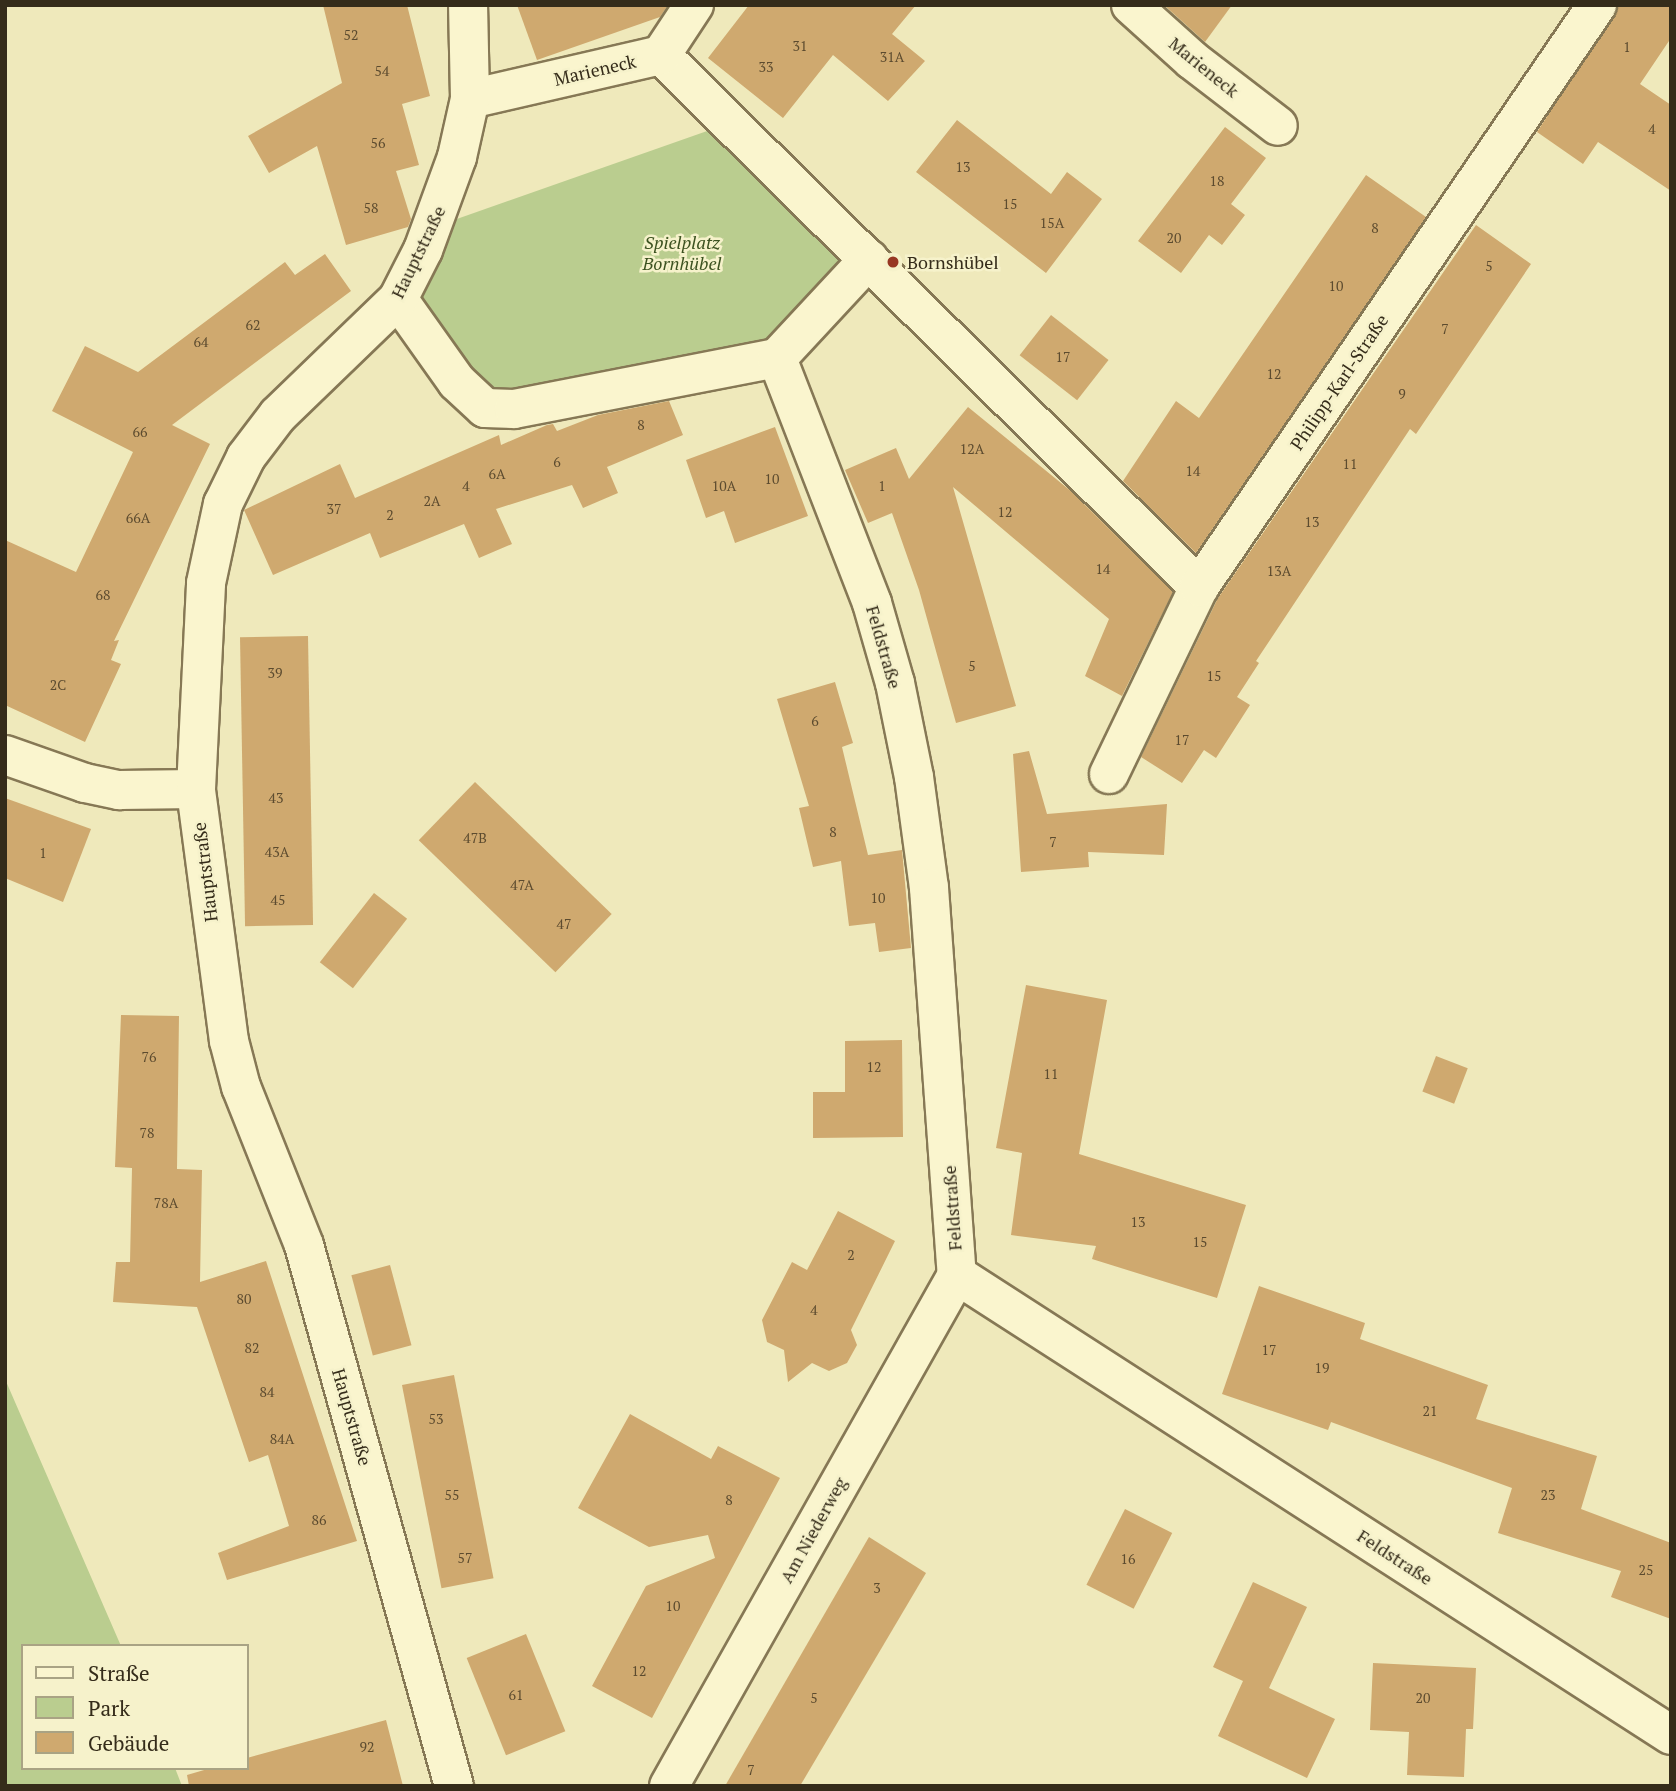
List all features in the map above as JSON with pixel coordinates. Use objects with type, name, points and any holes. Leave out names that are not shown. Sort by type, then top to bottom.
[{"type":"street","name":"Hauptstraße","points":[[454,1786],[304,1245],[241,1087],[229,1041],[196,789],[206,583],[223,504],[246,457],[278,415],[398,299],[443,201],[470,99],[468,5]]},
{"type":"street","name":"Marieneck","points":[[470,99],[661,55],[694,5]]},
{"type":"street","name":"Marieneck","points":[[1131,5],[1192,60],[1278,126]]},
{"type":"street","name":"Philipp-Karl-Straße","points":[[1109,774],[1199,587],[1597,5]]},
{"type":"street","points":[[661,55],[1199,587]]},
{"type":"street","points":[[398,299],[457,382],[485,408],[514,409],[777,358],[869,259]]},
{"type":"street","name":"Feldstraße","points":[[777,358],[872,603],[895,683],[914,777],[929,887],[957,1275],[1671,1735]]},
{"type":"street","points":[[5,755],[108,788],[154,793],[196,789]]},
{"type":"street","name":"Am Niederweg","points":[[669,1786],[957,1275]]},
{"type":"green space","name":"Spielplatz Bornhübel","points":[[710,130],[848,261],[770,345],[489,397],[416,300],[454,220]]},
{"type":"green space","points":[[5,1379],[120,1644],[21,1644],[21,1770],[176,1770],[182,1786],[5,1786]]},
{"type":"building","points":[[323,5],[407,5],[430,96],[402,104],[419,165],[396,171],[411,219],[408,227],[346,245],[317,146],[269,173],[248,136],[342,83]]},
{"type":"building","points":[[517,5],[668,5],[660,17],[537,60]]},
{"type":"building","points":[[749,5],[916,5],[892,34],[925,61],[888,101],[833,55],[783,118],[708,58]]},
{"type":"building","points":[[1164,5],[1232,5],[1205,42]]},
{"type":"building","points":[[1619,5],[1671,5],[1671,38],[1640,84],[1671,105],[1671,191],[1598,142],[1583,164],[1537,132]]},
{"type":"building","points":[[957,120],[1051,194],[1067,172],[1102,199],[1046,273],[916,172]]},
{"type":"building","points":[[1225,127],[1266,158],[1231,204],[1245,215],[1222,245],[1209,235],[1181,273],[1138,241]]},
{"type":"building","points":[[1366,175],[1426,217],[1196,553],[1123,481],[1176,401],[1199,418]]},
{"type":"building","points":[[1476,225],[1531,264],[1416,434],[1410,429],[1256,661],[1259,663],[1237,697],[1250,705],[1216,758],[1204,750],[1182,783],[1141,757],[1218,598]]},
{"type":"building","points":[[325,254],[351,291],[172,425],[210,444],[114,641],[119,640],[111,660],[121,664],[85,742],[5,705],[5,540],[76,572],[133,452],[52,411],[85,346],[138,372],[285,262],[295,275]]},
{"type":"building","points":[[1051,315],[1109,360],[1077,400],[1020,355]]},
{"type":"building","points":[[669,401],[683,435],[607,467],[618,493],[583,508],[572,485],[496,509],[512,544],[479,558],[464,524],[380,558],[370,533],[273,575],[244,510],[340,464],[355,498],[499,435],[501,445],[547,425],[553,424],[557,431],[598,415]]},
{"type":"building","points":[[968,407],[1072,492],[1173,592],[1122,696],[1085,676],[1109,619],[953,487],[1016,706],[956,723],[919,590],[892,513],[868,523],[845,470],[896,448],[909,479]]},
{"type":"building","points":[[775,427],[808,516],[735,543],[724,511],[706,518],[686,460]]},
{"type":"building","points":[[308,636],[313,925],[245,926],[240,637]]},
{"type":"building","points":[[835,682],[853,743],[842,747],[868,855],[902,850],[911,948],[879,952],[875,923],[849,926],[841,861],[813,867],[799,808],[809,806],[777,699]]},
{"type":"building","points":[[1029,751],[1047,814],[1167,804],[1164,855],[1088,852],[1089,867],[1021,872],[1013,754]]},
{"type":"building","points":[[475,782],[612,914],[555,972],[419,840]]},
{"type":"building","points":[[5,798],[91,829],[63,902],[5,878]]},
{"type":"building","points":[[374,893],[407,919],[353,988],[320,962]]},
{"type":"building","points":[[1026,985],[1107,1000],[1079,1154],[1246,1205],[1217,1298],[1092,1259],[1096,1246],[1011,1235],[1022,1153],[996,1148]]},
{"type":"building","points":[[121,1015],[179,1016],[177,1169],[202,1170],[200,1282],[266,1261],[357,1541],[227,1580],[218,1553],[289,1526],[268,1455],[249,1462],[197,1307],[113,1302],[116,1262],[130,1262],[132,1168],[115,1167]]},
{"type":"building","points":[[902,1040],[903,1137],[813,1138],[813,1092],[845,1092],[845,1041]]},
{"type":"building","points":[[1436,1056],[1468,1068],[1454,1104],[1422,1091]]},
{"type":"building","points":[[838,1211],[895,1241],[851,1330],[857,1345],[847,1363],[829,1371],[812,1363],[788,1382],[784,1350],[767,1342],[762,1320],[792,1262],[807,1270]]},
{"type":"building","points":[[390,1265],[411,1345],[373,1356],[351,1275]]},
{"type":"building","points":[[1259,1286],[1365,1323],[1360,1339],[1488,1385],[1476,1419],[1597,1456],[1581,1509],[1671,1543],[1671,1619],[1611,1597],[1621,1571],[1498,1533],[1512,1488],[1331,1422],[1328,1430],[1222,1394]]},
{"type":"building","points":[[454,1375],[493,1578],[441,1588],[402,1385]]},
{"type":"building","points":[[630,1414],[711,1459],[718,1446],[780,1478],[652,1718],[592,1686],[646,1586],[715,1558],[708,1535],[649,1547],[578,1508]]},
{"type":"building","points":[[1125,1509],[1172,1533],[1134,1609],[1086,1585]]},
{"type":"building","points":[[869,1537],[926,1573],[800,1786],[725,1786]]},
{"type":"building","points":[[1253,1582],[1307,1607],[1269,1688],[1335,1719],[1307,1778],[1218,1736],[1243,1681],[1213,1667]]},
{"type":"building","points":[[526,1634],[565,1731],[506,1755],[467,1658]]},
{"type":"building","points":[[1373,1663],[1476,1668],[1473,1729],[1466,1729],[1464,1777],[1407,1775],[1409,1732],[1370,1730]]},
{"type":"building","points":[[386,1720],[403,1786],[189,1786],[187,1775],[204,1770],[248,1770],[248,1758]]},
{"type":"place","name":"Bornshübel","points":[[893,262]]}]
